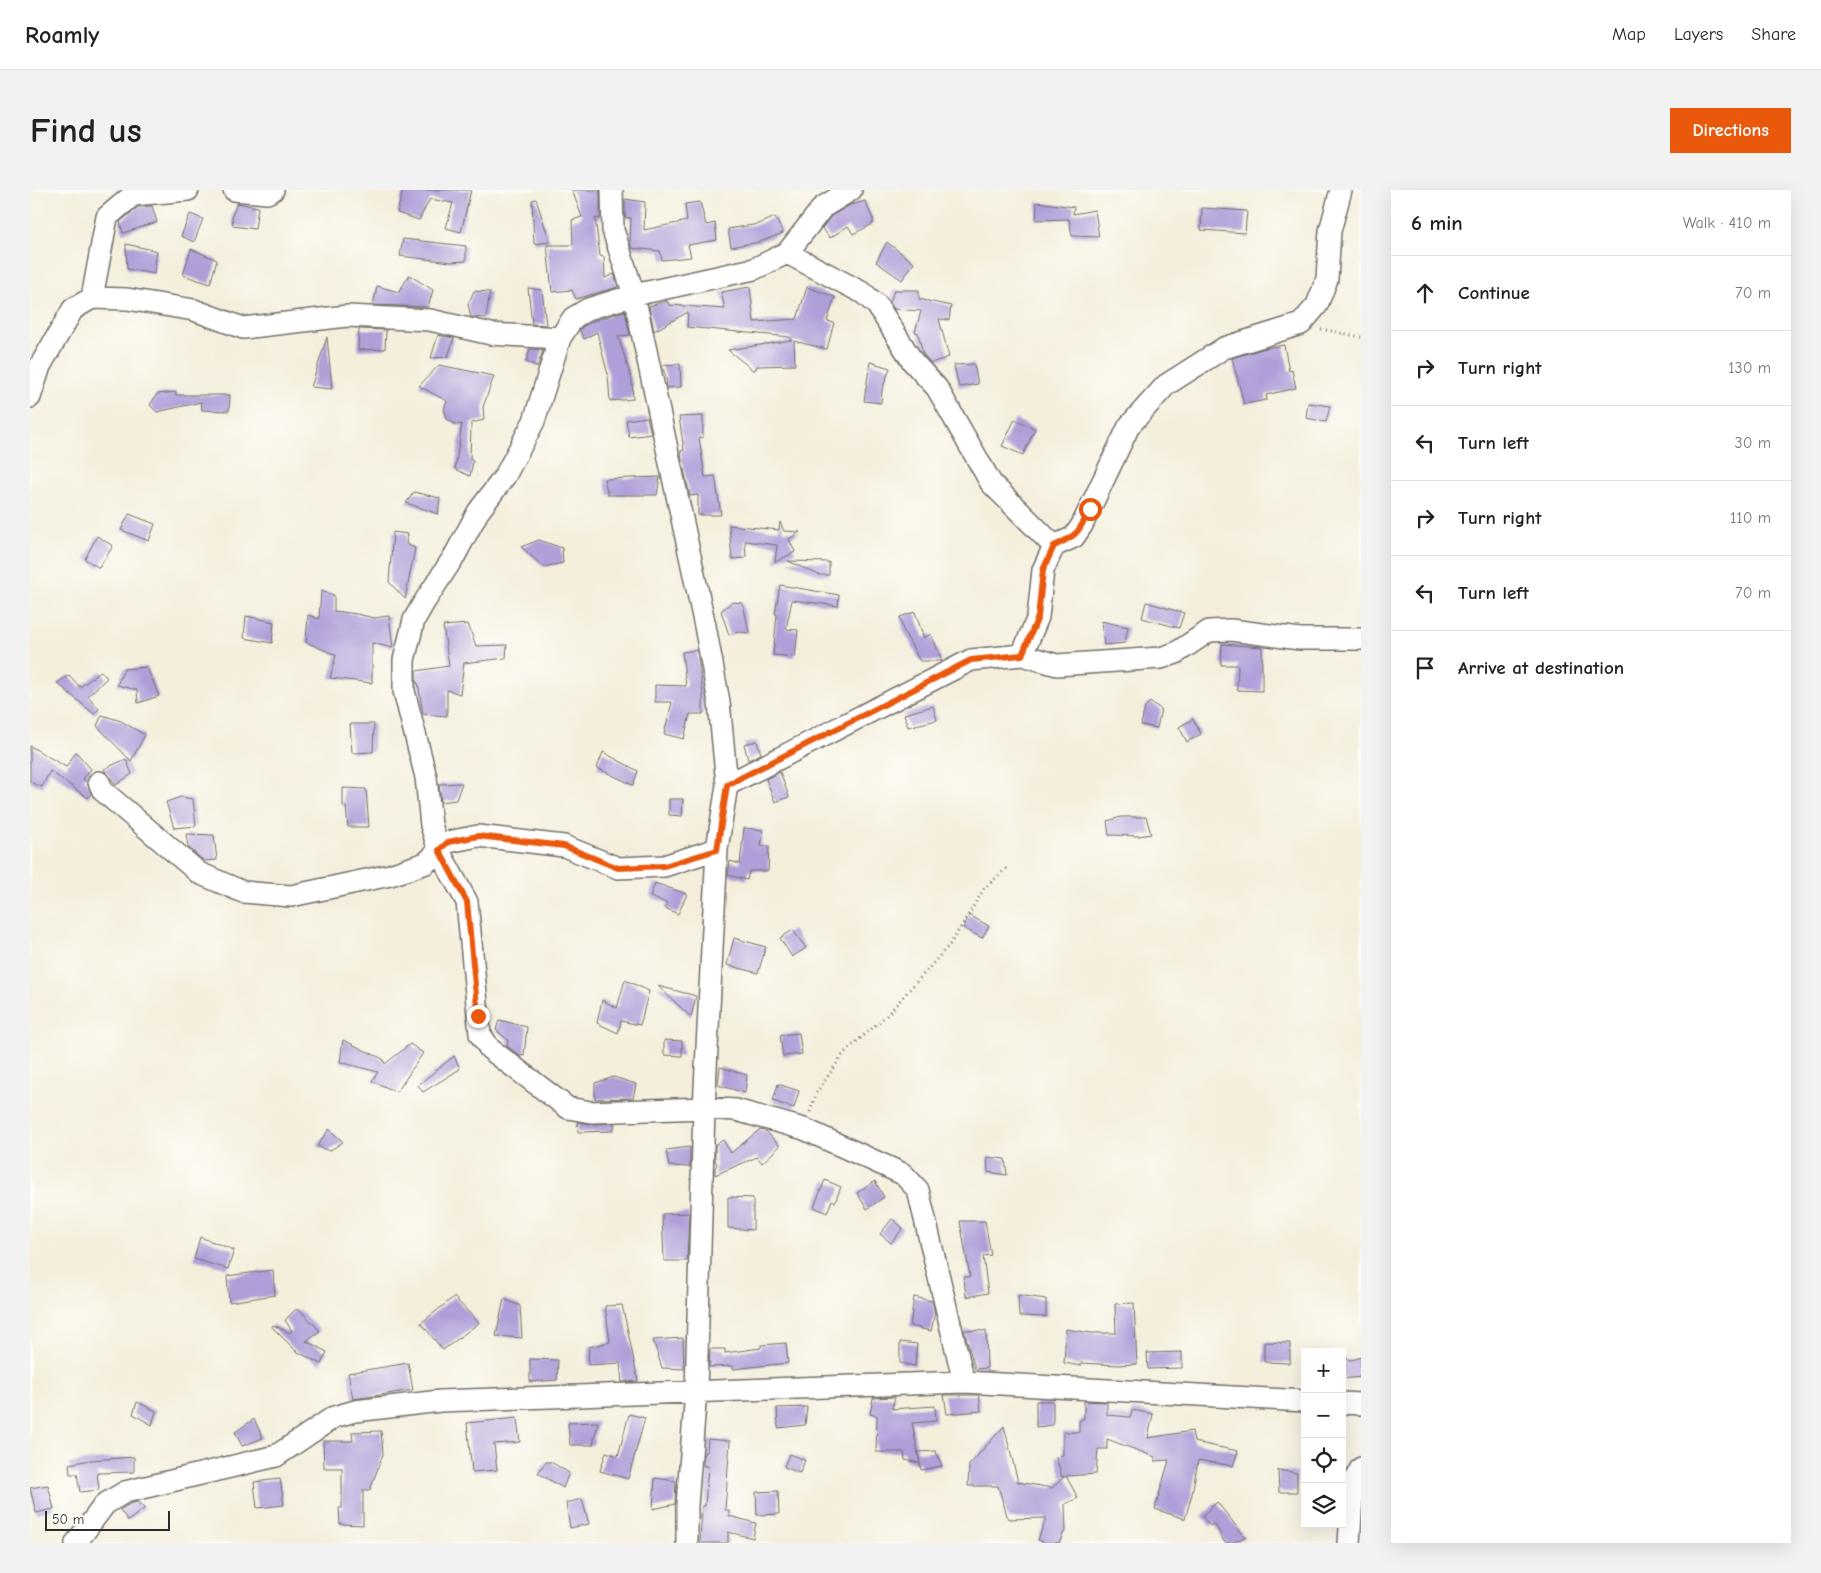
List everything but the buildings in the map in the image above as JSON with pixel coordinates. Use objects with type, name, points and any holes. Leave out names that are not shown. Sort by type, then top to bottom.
[{"type":"street","points":[[92,298],[107,217],[133,195],[188,190]]},
{"type":"street","points":[[234,190],[267,193],[273,190]]},
{"type":"street","points":[[612,190],[612,230],[634,295],[705,626],[718,702],[727,785],[717,850],[704,1108],[696,1391],[687,1505],[687,1543]]},
{"type":"street","points":[[851,190],[823,207],[787,253],[754,269],[634,295],[588,309],[573,318],[560,338],[534,421],[506,476],[478,512],[455,555],[414,620],[404,660],[404,691],[426,777],[431,825],[439,850],[467,902],[480,1034],[490,1049],[568,1108],[591,1112],[704,1108],[736,1110],[804,1129],[903,1174],[918,1190],[964,1382]]},
{"type":"street","points":[[1022,655],[1038,617],[1043,570],[1054,546],[1074,537],[1082,525],[1129,426],[1166,386],[1224,348],[1301,324],[1317,305],[1327,279],[1330,231],[1341,190]]},
{"type":"street","points":[[787,253],[863,293],[877,305],[914,362],[937,388],[991,483],[1054,546]]},
{"type":"street","points":[[30,398],[40,366],[73,308],[92,298],[127,299],[194,310],[242,328],[346,316],[430,320],[491,334],[560,338]]},
{"type":"street","points":[[727,785],[971,660],[1022,655],[1058,665],[1161,658],[1176,653],[1209,630],[1231,630],[1300,639],[1361,640]]},
{"type":"street","points":[[99,782],[103,791],[199,873],[243,892],[291,896],[390,875],[426,863],[448,842],[478,836],[564,846],[618,868],[664,866],[717,850]]},
{"type":"street","points":[[76,1543],[105,1504],[125,1492],[276,1456],[334,1417],[355,1411],[440,1401],[964,1382],[1301,1401]]},
{"type":"street","points":[[1346,1403],[1361,1404]]},
{"type":"street","points":[[1349,1543],[1353,1483],[1361,1468]]},
{"type":"path","points":[[1301,324],[1361,336]]},
{"type":"path","points":[[804,1129],[817,1092],[844,1053],[888,1015],[926,972],[951,943],[984,889],[1009,866]]},
{"type":"route","points":[[478,1016],[467,902],[439,850],[448,842],[478,836],[564,846],[618,868],[664,866],[717,850],[727,785],[971,660],[1022,655],[1038,617],[1043,570],[1054,546],[1074,537],[1090,509]]}]
